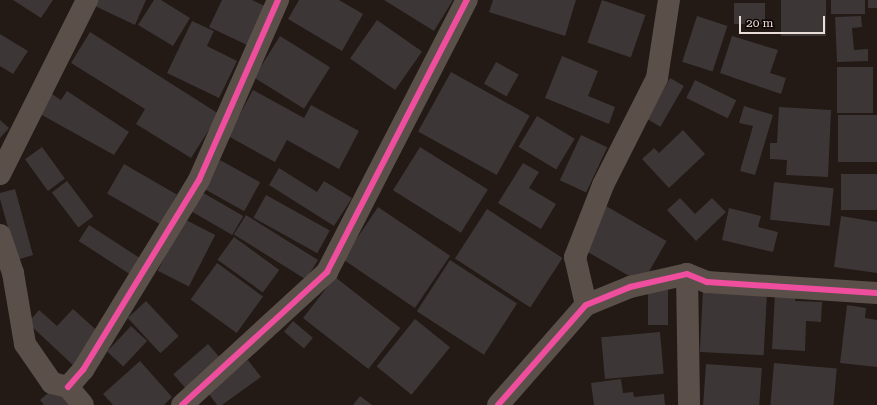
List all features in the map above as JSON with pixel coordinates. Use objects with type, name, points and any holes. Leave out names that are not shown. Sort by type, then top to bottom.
[{"type":"street","points":[[0,174],[87,0]]},
{"type":"street","points":[[68,387],[83,370],[199,180],[278,0]]},
{"type":"street","points":[[182,405],[327,272],[468,0]]},
{"type":"street","points":[[586,305],[575,257],[603,185],[657,78],[669,0]]},
{"type":"street","points":[[0,235],[13,273],[26,344],[52,383],[68,387],[83,405]]},
{"type":"street","points":[[687,274],[690,405]]},
{"type":"street","points":[[498,405],[586,305],[630,287],[687,274],[707,282],[877,293]]},
{"type":"building","points":[[13,0],[53,0],[41,18]]},
{"type":"building","points":[[98,0],[146,0],[135,25],[95,6]]},
{"type":"building","points":[[154,0],[161,0],[190,18],[173,46],[138,25]]},
{"type":"building","points":[[222,0],[252,0],[267,7],[249,46],[209,27]]},
{"type":"building","points":[[299,0],[339,0],[363,14],[342,51],[288,19]]},
{"type":"building","points":[[384,0],[453,0],[434,31]]},
{"type":"building","points":[[493,0],[576,0],[565,36],[489,12]]},
{"type":"building","points":[[602,0],[645,15],[631,58],[587,43]]},
{"type":"building","points":[[781,0],[826,0],[826,36],[781,36]]},
{"type":"building","points":[[831,0],[865,0],[865,14],[831,14]]},
{"type":"building","points":[[868,0],[877,0],[877,8],[868,8]]},
{"type":"building","points":[[734,3],[765,3],[765,24],[734,24]]},
{"type":"building","points":[[697,16],[727,26],[713,72],[682,62]]},
{"type":"building","points":[[861,16],[862,27],[852,28],[854,50],[868,49],[868,61],[837,62],[835,17]]},
{"type":"building","points":[[377,20],[422,52],[395,90],[350,59]]},
{"type":"building","points":[[192,21],[214,31],[207,46],[237,61],[219,98],[167,73]]},
{"type":"building","points":[[90,32],[219,114],[191,158],[136,124],[145,109],[71,63]]},
{"type":"building","points":[[0,34],[28,51],[13,74],[0,66]]},
{"type":"building","points":[[280,36],[330,67],[304,109],[254,78]]},
{"type":"building","points":[[732,36],[778,50],[770,73],[786,78],[781,94],[720,73]]},
{"type":"building","points":[[562,56],[598,71],[588,96],[615,107],[609,124],[545,98]]},
{"type":"building","points":[[496,62],[519,75],[507,96],[484,84]]},
{"type":"building","points":[[837,67],[873,67],[873,113],[837,113]]},
{"type":"building","points":[[451,72],[530,116],[497,175],[418,131]]},
{"type":"building","points":[[670,78],[684,86],[660,127],[646,119]]},
{"type":"building","points":[[695,80],[736,100],[728,118],[686,98]]},
{"type":"building","points":[[253,90],[304,118],[311,105],[359,131],[339,169],[287,140],[275,162],[228,136]]},
{"type":"building","points":[[67,91],[129,132],[114,155],[40,114],[52,94],[61,100]]},
{"type":"building","points":[[744,106],[773,115],[755,175],[740,171],[753,126],[739,123]]},
{"type":"building","points":[[779,107],[831,110],[828,177],[786,175],[787,160],[770,159],[770,143],[777,143]]},
{"type":"building","points":[[838,115],[877,115],[877,162],[838,162]]},
{"type":"building","points":[[537,116],[575,139],[556,170],[518,147]]},
{"type":"building","points":[[0,120],[9,128],[0,138]]},
{"type":"building","points":[[683,130],[705,154],[669,188],[642,159],[654,148],[659,153]]},
{"type":"building","points":[[581,135],[607,147],[586,193],[560,180]]},
{"type":"building","points":[[42,147],[65,179],[48,191],[25,159]]},
{"type":"building","points":[[420,147],[488,189],[461,233],[393,190]]},
{"type":"building","points":[[220,160],[260,182],[244,211],[204,189]]},
{"type":"building","points":[[523,163],[539,172],[529,188],[556,204],[541,229],[498,203]]},
{"type":"building","points":[[124,164],[177,194],[160,224],[107,193]]},
{"type":"building","points":[[279,168],[317,192],[324,181],[352,198],[334,226],[269,185]]},
{"type":"building","points":[[841,174],[877,174],[877,210],[841,210]]},
{"type":"building","points":[[67,181],[93,216],[78,228],[52,192]]},
{"type":"building","points":[[774,182],[834,188],[830,226],[770,220]]},
{"type":"building","points":[[15,189],[33,255],[17,260],[0,199],[0,193]]},
{"type":"building","points":[[200,191],[243,216],[232,235],[189,210]]},
{"type":"building","points":[[266,195],[330,230],[317,253],[253,218]]},
{"type":"building","points":[[680,198],[695,214],[712,198],[726,212],[696,241],[667,210]]},
{"type":"building","points":[[606,206],[667,241],[642,283],[582,248]]},
{"type":"building","points":[[378,207],[450,256],[415,308],[343,259]]},
{"type":"building","points":[[729,208],[761,216],[758,227],[778,232],[773,252],[722,240]]},
{"type":"building","points":[[487,209],[562,258],[530,307],[455,258]]},
{"type":"building","points":[[246,215],[318,260],[306,280],[234,235]]},
{"type":"building","points":[[841,216],[877,222],[877,273],[834,267]]},
{"type":"building","points":[[184,219],[215,235],[189,287],[158,271]]},
{"type":"building","points":[[89,225],[143,260],[132,276],[79,241]]},
{"type":"building","points":[[234,237],[279,270],[263,293],[218,260]]},
{"type":"building","points":[[450,260],[517,304],[484,355],[417,311]]},
{"type":"building","points":[[217,263],[263,297],[237,333],[191,299]]},
{"type":"building","points":[[335,277],[400,328],[368,369],[303,318]]},
{"type":"building","points":[[648,290],[668,290],[668,325],[648,325]]},
{"type":"building","points":[[703,291],[767,294],[764,355],[700,352]]},
{"type":"building","points":[[775,293],[796,295],[795,301],[822,302],[821,322],[806,321],[805,351],[772,349]]},
{"type":"building","points":[[146,301],[179,336],[160,353],[128,318]]},
{"type":"building","points":[[847,305],[866,308],[865,318],[877,320],[877,367],[840,363]]},
{"type":"building","points":[[73,309],[102,335],[74,366],[28,323],[39,310],[57,326]]},
{"type":"building","points":[[415,319],[450,347],[412,395],[377,366]]},
{"type":"building","points":[[293,321],[313,338],[304,348],[284,332]]},
{"type":"building","points":[[131,326],[147,341],[123,367],[107,352]]},
{"type":"building","points":[[660,332],[664,374],[605,379],[601,337]]},
{"type":"building","points":[[208,344],[222,360],[187,390],[173,374]]},
{"type":"building","points":[[248,360],[261,377],[222,405],[217,405],[206,390]]},
{"type":"building","points":[[140,361],[172,397],[164,405],[113,405],[103,394]]},
{"type":"building","points":[[774,363],[837,368],[834,405],[770,405]]},
{"type":"building","points":[[706,364],[762,368],[759,405],[703,405]]},
{"type":"building","points":[[621,379],[623,393],[633,392],[634,397],[664,394],[665,405],[594,405],[591,383]]},
{"type":"building","points":[[55,387],[72,405],[44,405],[40,400]]},
{"type":"building","points":[[360,396],[372,405],[353,405]]},
{"type":"cycle path","points":[[68,387],[83,370],[199,180],[278,0]]},
{"type":"cycle path","points":[[182,405],[327,272],[467,0]]},
{"type":"cycle path","points":[[498,405],[586,305],[630,287],[687,274],[707,282],[877,293]]}]
